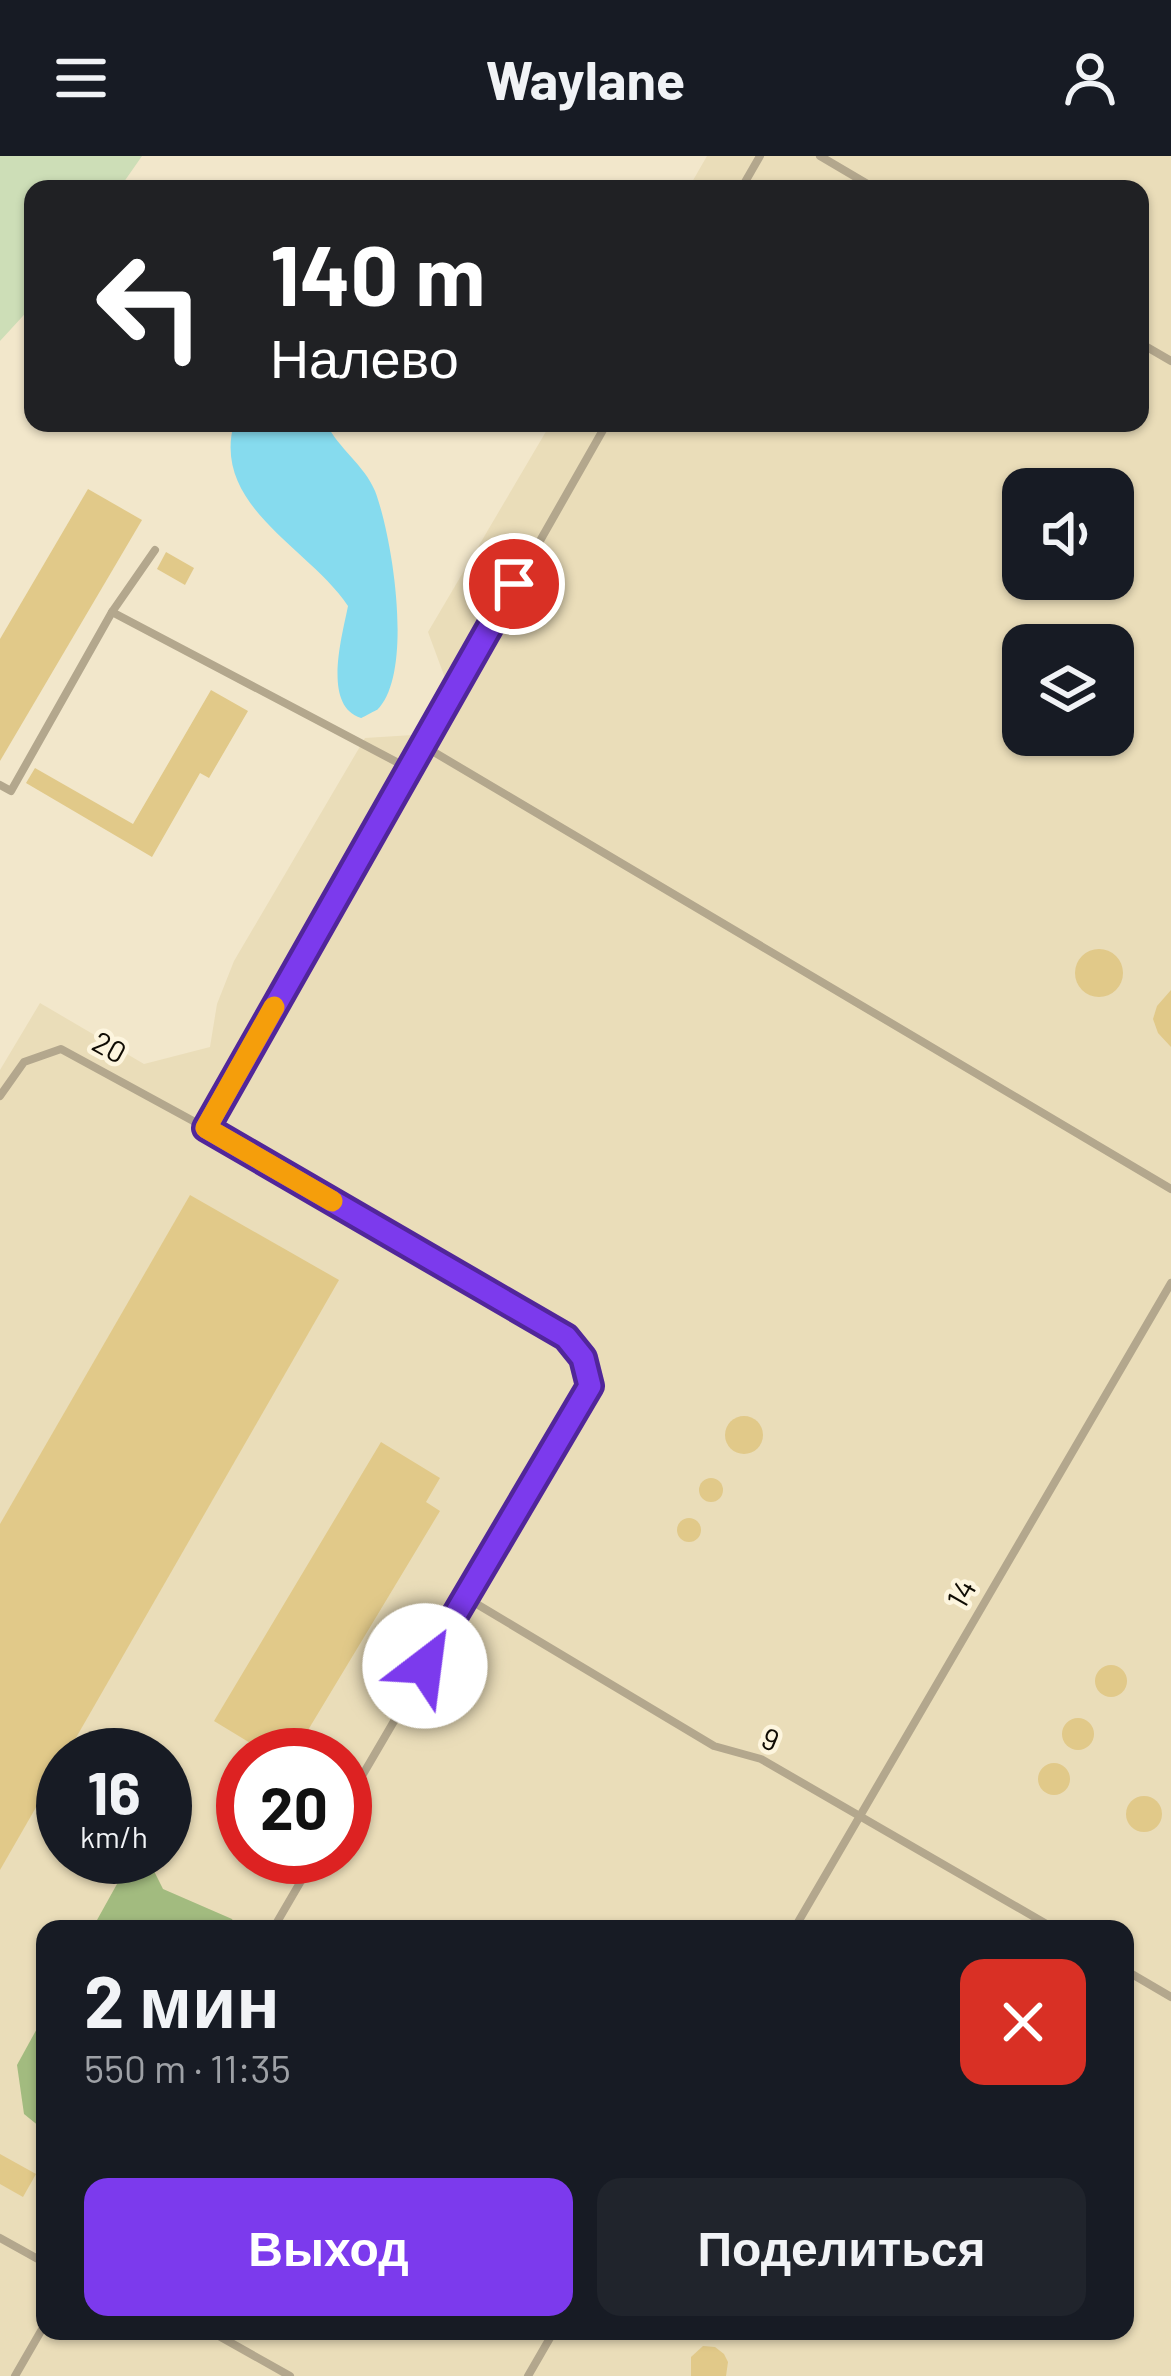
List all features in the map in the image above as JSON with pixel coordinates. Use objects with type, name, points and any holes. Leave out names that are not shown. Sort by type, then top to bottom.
[{"type":"lane","points":[[820,156],[861,180]]},
{"type":"lane","points":[[206,1128],[602,432]]},
{"type":"lane","points":[[0,785],[10,791],[112,612],[155,550]]},
{"type":"lane","points":[[112,612],[408,768]]},
{"type":"lane","points":[[422,745],[1171,1189]]},
{"type":"lane","name":"20","points":[[0,1096],[24,1062],[61,1049],[566,1337],[583,1358],[590,1386],[372,1758]]},
{"type":"lane","name":"14","points":[[799,1920],[1171,1283]]},
{"type":"lane","name":"9","points":[[465,1597],[714,1746],[761,1759],[1040,1920]]},
{"type":"lane","points":[[278,1920],[299,1884]]},
{"type":"lane","points":[[1134,1975],[1171,1997]]},
{"type":"lane","points":[[0,2238],[36,2258]]},
{"type":"lane","points":[[15,2376],[36,2340]]},
{"type":"lane","points":[[226,2340],[290,2376]]},
{"type":"lane","points":[[528,2376],[549,2340]]},
{"type":"shaded area","points":[[707,156],[1171,156],[1171,2376],[0,2376],[0,1070],[40,1003],[144,1064],[210,1047],[217,1004],[234,961],[365,738],[413,735],[445,678],[428,632],[546,432],[1149,432],[1149,180],[693,180]]},
{"type":"green space","points":[[0,156],[142,156],[125,180],[24,180],[24,315],[0,341]]},
{"type":"green space","points":[[117,1884],[160,1884],[232,1920],[97,1920]]},
{"type":"green space","points":[[36,2030],[36,2124],[24,2114],[17,2065]]},
{"type":"water","points":[[233,432],[332,432],[375,491],[393,570],[398,636],[389,692],[377,710],[362,718],[349,711],[338,685],[348,606],[250,503],[237,479],[231,453]]},
{"type":"building","points":[[88,489],[142,520],[0,761],[0,639]]},
{"type":"building","points":[[166,552],[194,568],[185,585],[157,569]]},
{"type":"building","points":[[211,690],[248,711],[209,778],[200,773],[152,857],[26,783],[35,768],[133,824]]},
{"type":"building","points":[[1099,949],[1116,956],[1123,973],[1116,990],[1099,997],[1082,990],[1075,973],[1082,956]]},
{"type":"building","points":[[1171,990],[1171,1047],[1153,1019]]},
{"type":"building","points":[[190,1195],[339,1280],[82,1728],[36,1728],[36,1807],[0,1870],[0,1524]]},
{"type":"building","points":[[744,1416],[757,1422],[763,1435],[757,1448],[744,1454],[731,1448],[725,1435],[731,1422]]},
{"type":"building","points":[[381,1442],[440,1478],[426,1502],[440,1511],[309,1728],[226,1728],[214,1721]]},
{"type":"building","points":[[711,1478],[720,1481],[720,1499],[711,1502],[702,1499],[699,1490],[702,1481]]},
{"type":"building","points":[[689,1518],[698,1521],[698,1539],[689,1542],[680,1539],[677,1530],[680,1521]]},
{"type":"building","points":[[1111,1665],[1122,1670],[1127,1681],[1122,1692],[1111,1697],[1100,1692],[1095,1681],[1100,1670]]},
{"type":"building","points":[[1078,1718],[1089,1723],[1094,1734],[1089,1745],[1078,1750],[1067,1745],[1062,1734],[1067,1723]]},
{"type":"building","points":[[1054,1763],[1065,1768],[1070,1779],[1065,1790],[1054,1795],[1043,1790],[1038,1779],[1043,1768]]},
{"type":"building","points":[[1144,1796],[1157,1801],[1162,1814],[1157,1827],[1144,1832],[1131,1827],[1126,1814],[1131,1801]]},
{"type":"building","points":[[0,2154],[36,2174],[23,2197],[0,2184]]},
{"type":"building","points":[[703,2346],[724,2354],[726,2376],[691,2376],[691,2357]]},
{"type":"slow traffic","points":[[274,1007],[206,1128],[332,1201]]},
{"type":"route","points":[[425,1666],[590,1386],[583,1358],[566,1337],[206,1128],[514,584]]}]
